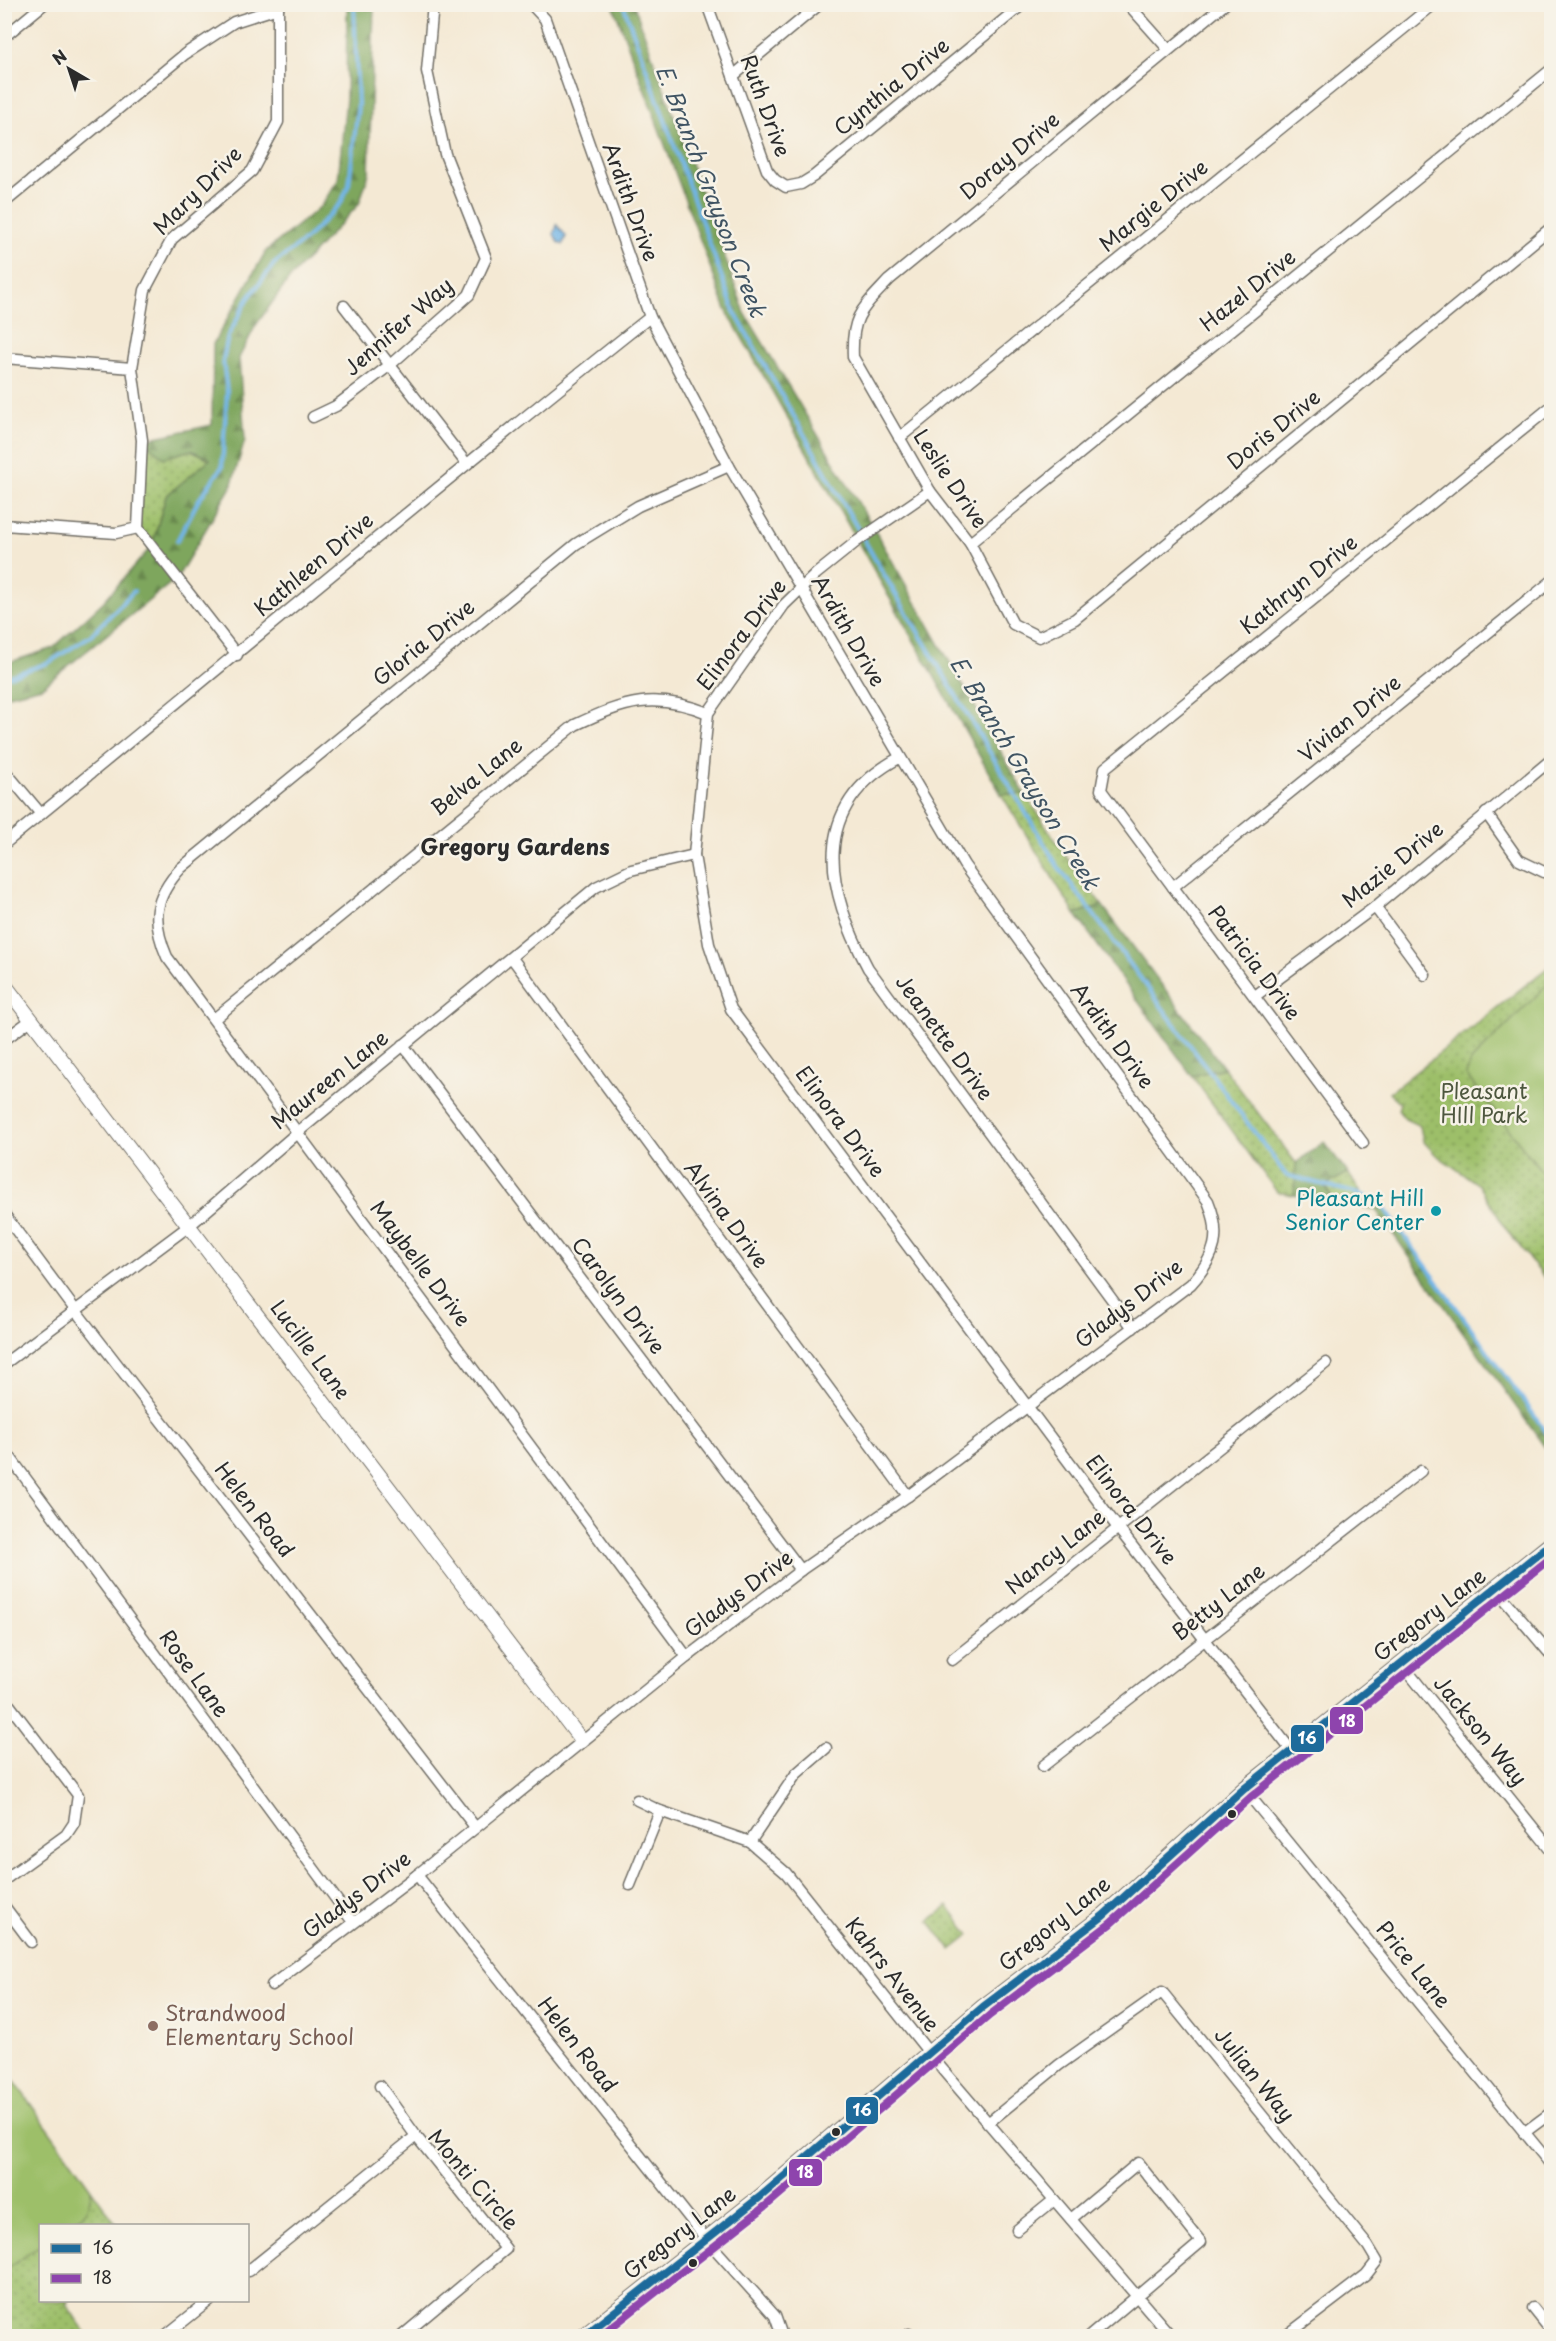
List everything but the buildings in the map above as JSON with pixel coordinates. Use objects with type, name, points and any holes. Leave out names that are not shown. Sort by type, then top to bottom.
[{"type":"main road","name":"Gregory Lane","points":[[584,2337],[707,2240],[983,2007],[1103,1916],[1244,1789],[1496,1590],[1551,1543]]},
{"type":"street","points":[[4,37],[44,4]]},
{"type":"street","name":"Jennifer Way","points":[[313,417],[336,406],[390,365],[469,295],[486,258],[445,154],[427,71],[433,4]]},
{"type":"street","name":"Ardith Drive","points":[[531,4],[545,19],[650,317],[729,466],[964,865],[1208,1201],[1217,1230]]},
{"type":"street","name":"Ruth Drive","points":[[707,4],[767,170],[775,180],[786,187],[801,184],[814,176]]},
{"type":"street","points":[[734,76],[820,4]]},
{"type":"street","name":"Cynthia Drive","points":[[814,176],[1023,4]]},
{"type":"street","points":[[1128,4],[1168,50]]},
{"type":"street","name":"Doray Drive","points":[[853,357],[852,333],[859,315],[890,280],[1225,4]]},
{"type":"street","name":"Margie Drive","points":[[899,438],[1434,4]]},
{"type":"street","points":[[4,203],[185,54],[234,22],[278,6]]},
{"type":"street","name":"Mary Drive","points":[[138,528],[141,440],[132,368],[145,290],[172,239],[252,171],[278,122],[278,6]]},
{"type":"street","name":"Hazel Drive","points":[[970,543],[1551,69]]},
{"type":"street","name":"Doris Drive","points":[[1013,624],[1039,637],[1075,619],[1551,227]]},
{"type":"street","points":[[344,306],[466,463]]},
{"type":"street","name":"Kathleen Drive","points":[[4,844],[237,655],[466,463],[650,317]]},
{"type":"street","name":"Leslie Drive","points":[[853,357],[930,491],[970,543],[1013,624]]},
{"type":"street","points":[[4,358],[132,368]]},
{"type":"street","name":"Kathryn Drive","points":[[1114,807],[1101,790],[1105,768],[1551,406]]},
{"type":"street","name":"Gloria Drive","points":[[167,884],[181,868],[576,544],[638,506],[729,466]]},
{"type":"street","name":"Elinora Drive","points":[[930,491],[856,542],[801,588],[784,605],[708,713],[694,855],[709,944],[731,1008],[1118,1528],[1292,1750]]},
{"type":"street","points":[[4,525],[116,533],[138,528],[237,655]]},
{"type":"street","name":"Vivian Drive","points":[[1173,887],[1551,581]]},
{"type":"street","name":"Belva Lane","points":[[214,1019],[575,725],[604,711],[649,700],[680,702],[708,713]]},
{"type":"street","name":"Jeanette Drive","points":[[899,758],[880,768],[862,784],[849,800],[835,833],[833,874],[851,936],[868,968],[1133,1328]]},
{"type":"street","name":"Mazie Drive","points":[[1255,996],[1375,907],[1551,759]]},
{"type":"street","points":[[4,770],[41,814]]},
{"type":"street","name":"Patricia Drive","points":[[1114,807],[1363,1143]]},
{"type":"street","points":[[1486,813],[1519,860],[1544,872]]},
{"type":"street","name":"Maureen Lane","points":[[4,1364],[189,1226],[298,1132],[611,878],[631,870],[694,855]]},
{"type":"street","name":"Maybelle Drive","points":[[167,884],[159,899],[158,937],[167,957],[687,1658]]},
{"type":"street","points":[[1375,907],[1425,975]]},
{"type":"street","name":"Alvina Drive","points":[[512,958],[908,1496]]},
{"type":"street","name":"Lucille Lane","points":[[4,984],[582,1741]]},
{"type":"street","points":[[4,1040],[31,1020]]},
{"type":"street","name":"Carolyn Drive","points":[[404,1046],[801,1570]]},
{"type":"street","name":"Helen Road","points":[[4,1214],[76,1311],[475,1827]]},
{"type":"street","name":"Gladys Drive","points":[[272,1985],[352,1922],[417,1875],[582,1741],[801,1570],[908,1496],[1191,1284],[1205,1268],[1214,1248],[1217,1230]]},
{"type":"street","name":"Nancy Lane","points":[[952,1660],[1326,1363]]},
{"type":"street","name":"Rose Lane","points":[[4,1449],[352,1922]]},
{"type":"street","name":"Betty Lane","points":[[1043,1767],[1205,1637],[1421,1471]]},
{"type":"street","points":[[1496,1590],[1551,1656]]},
{"type":"street","name":"Jackson Way","points":[[1401,1664],[1551,1851]]},
{"type":"street","points":[[4,1698],[78,1795],[74,1823],[66,1835],[4,1880]]},
{"type":"street","points":[[750,1842],[796,1774],[826,1748]]},
{"type":"street","name":"Price Lane","points":[[1244,1789],[1551,2166]]},
{"type":"street","name":"Kahrs Avenue","points":[[637,1800],[660,1811],[750,1842],[786,1873],[929,2053],[1171,2337]]},
{"type":"street","points":[[630,1885],[660,1811]]},
{"type":"street","name":"Helen Road","points":[[417,1875],[707,2240],[775,2316],[782,2337]]},
{"type":"street","points":[[4,1906],[31,1942]]},
{"type":"street","name":"Julian Way","points":[[988,2122],[1059,2065],[1162,1992],[1368,2246],[1377,2261],[1366,2275],[1286,2337]]},
{"type":"street","points":[[380,2086],[416,2136]]},
{"type":"street","points":[[1525,2132],[1551,2112]]},
{"type":"street","name":"Monti Circle","points":[[249,2270],[416,2136],[506,2249],[402,2337]]},
{"type":"street","points":[[1071,2219],[1138,2163],[1201,2242],[1090,2337]]},
{"type":"street","points":[[1017,2230],[1053,2200]]},
{"type":"street","points":[[165,2337],[209,2302]]},
{"type":"street","points":[[1533,2308],[1551,2332]]},
{"type":"green space","points":[[347,5],[374,5],[369,173],[359,204],[290,278],[256,325],[239,358],[245,440],[231,487],[177,578],[42,687],[5,696],[4,664],[53,648],[103,602],[152,546],[166,496],[210,459],[191,450],[164,458],[142,440],[212,425],[213,344],[266,251],[321,206],[338,180],[346,98]]},
{"type":"green space","points":[[613,5],[634,5],[745,313],[874,529],[1025,794],[1001,794],[726,310]]},
{"type":"green space","points":[[142,440],[164,458],[191,450],[211,459],[166,496],[152,546],[138,528]]},
{"type":"green space","points":[[1001,794],[1025,794],[1073,867],[1102,905],[1075,914]]},
{"type":"green space","points":[[1102,905],[1224,1068],[1192,1076],[1075,914]]},
{"type":"green space","name":"Pleasant HIll Park","points":[[1551,965],[1551,1286],[1506,1229],[1479,1185],[1435,1154],[1423,1141],[1420,1126],[1405,1119],[1398,1110],[1400,1103],[1389,1093]]},
{"type":"green space","points":[[1551,981],[1551,1183],[1466,1075],[1471,1061]]},
{"type":"green space","points":[[1224,1068],[1296,1163],[1294,1195],[1277,1192],[1192,1076]]},
{"type":"green space","points":[[1324,1142],[1348,1173],[1324,1186],[1335,1202],[1294,1195],[1296,1163]]},
{"type":"green space","points":[[1348,1173],[1363,1195],[1382,1205],[1376,1210],[1335,1202],[1324,1186]]},
{"type":"green space","points":[[1382,1205],[1551,1440],[1551,1456],[1376,1210]]},
{"type":"green space","points":[[948,1906],[970,1935],[951,1950],[929,1921]]},
{"type":"green space","points":[[4,2068],[116,2224],[39,2224],[39,2302],[68,2302],[66,2304],[88,2336],[5,2336]]},
{"type":"green space","points":[[5,2068],[91,2189],[87,2209],[82,2216],[64,2224],[39,2224],[39,2246],[5,2271]]},
{"type":"water","points":[[557,225],[566,236],[563,245],[558,242],[554,234]]},
{"type":"waterway","points":[[177,541],[198,501],[222,467],[227,392],[223,360],[228,336],[248,299],[274,264],[307,238],[341,203],[349,184],[358,105],[354,4]]},
{"type":"waterway","name":"E. Branch Grayson Creek","points":[[623,4],[734,311],[879,566],[1057,865],[1286,1175],[1363,1195],[1382,1205],[1552,1440]]},
{"type":"waterway","points":[[4,678],[48,663],[90,636],[134,591]]},
{"type":"transit line","name":"16","points":[[584,2336],[760,2197],[983,2007],[1103,1916],[1244,1789],[1552,1543]]},
{"type":"transit line","name":"18","points":[[600,2336],[767,2205],[990,2015],[1110,1924],[1251,1797],[1552,1557]]},
{"type":"place","name":"Pleasant Hill Senior Center","points":[[1436,1211]]},
{"type":"place","name":"Strandwood Elementary School","points":[[153,2026]]},
{"type":"district","name":"Gregory Gardens","points":[[515,847]]}]
